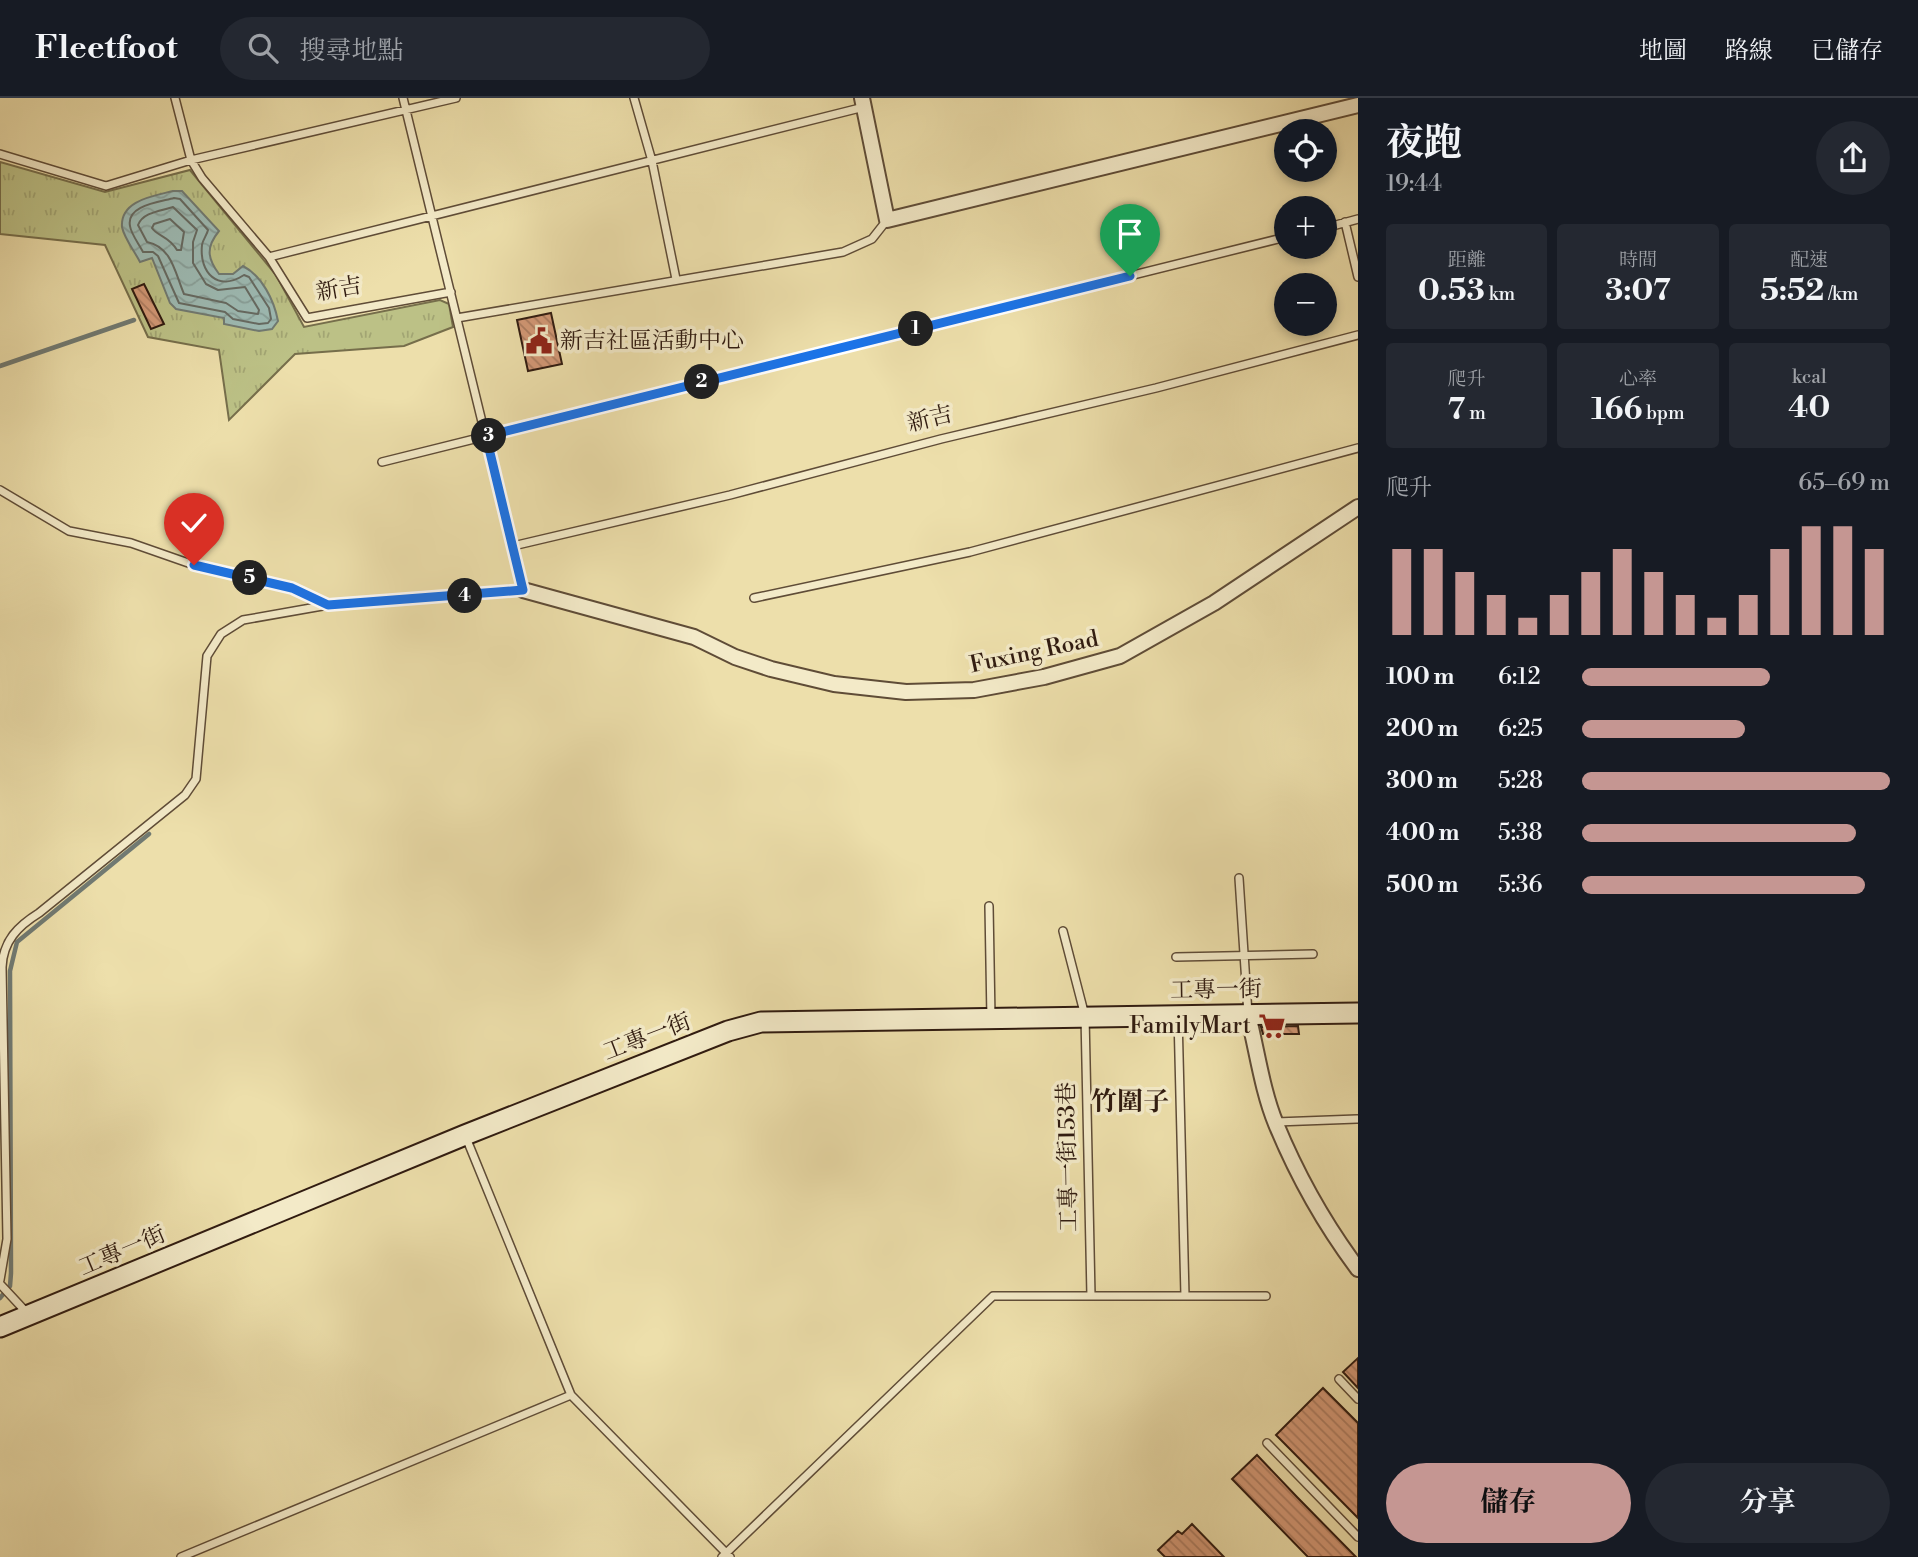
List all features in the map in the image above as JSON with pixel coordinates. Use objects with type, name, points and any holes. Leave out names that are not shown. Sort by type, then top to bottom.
[{"type":"street","name":"新吉","points":[[863,102],[887,220]]},
{"type":"street","points":[[887,220],[1358,105]]},
{"type":"street","name":"Fuxing Road","points":[[523,590],[694,637],[747,661],[834,684],[906,692],[974,690],[1044,677],[1120,656],[1214,603],[1358,507]]},
{"type":"street","name":"工專一街","points":[[0,1327],[465,1135],[728,1031],[761,1022],[1358,1013]]},
{"type":"street","points":[[1248,1014],[1275,1122],[1338,1242],[1358,1269]]},
{"type":"lane","name":"新吉","points":[[175,98],[191,160],[202,178],[269,257],[307,318],[451,292]]},
{"type":"lane","points":[[30,1316],[0,1282],[6,1239],[2,967],[7,941],[27,920],[185,795],[196,779],[207,656],[221,634],[243,620],[328,605],[523,590],[403,98]]},
{"type":"lane","points":[[0,155],[106,186],[191,160],[456,98]]},
{"type":"lane","points":[[634,98],[652,161],[676,279]]},
{"type":"lane","name":"新吉","points":[[269,257],[652,161],[863,102]]},
{"type":"lane","points":[[1337,224],[1358,219]]},
{"type":"lane","points":[[457,318],[843,252],[872,239],[887,220]]},
{"type":"lane","points":[[1345,222],[1358,277]]},
{"type":"lane","points":[[382,462],[1274,240]]},
{"type":"lane","name":"新吉","points":[[513,546],[730,495],[941,439],[1156,388],[1358,335]]},
{"type":"lane","points":[[754,597],[970,552],[1358,448]]},
{"type":"lane","points":[[0,490],[69,531],[131,543],[194,565],[292,588],[328,605]]},
{"type":"lane","points":[[1239,878],[1248,1014]]},
{"type":"lane","points":[[989,906],[991,1018]]},
{"type":"lane","name":"工專一街153巷","points":[[1063,931],[1085,1016],[1091,1296]]},
{"type":"lane","points":[[1177,957],[1313,954]]},
{"type":"lane","points":[[1178,1015],[1185,1296]]},
{"type":"lane","points":[[1275,1122],[1357,1119]]},
{"type":"lane","points":[[465,1135],[571,1395],[726,1556],[993,1296],[1266,1296]]},
{"type":"lane","points":[[1339,1379],[1358,1399]]},
{"type":"lane","points":[[181,1557],[571,1395]]},
{"type":"lane","points":[[1267,1443],[1358,1537]]},
{"type":"green space","points":[[0,162],[105,192],[190,170],[276,275],[304,327],[440,300],[449,304],[453,327],[404,346],[295,354],[229,420],[219,350],[148,337],[105,245],[0,234]]},
{"type":"water","points":[[182,191],[219,231],[210,247],[210,258],[219,274],[233,274],[243,266],[261,282],[274,305],[278,321],[272,329],[259,331],[224,324],[224,318],[176,309],[170,303],[152,258],[140,262],[123,231],[126,211],[148,197]]},
{"type":"building","points":[[144,284],[164,324],[151,329],[132,289]]},
{"type":"building","name":"新吉社區活動中心","points":[[551,313],[562,364],[528,371],[517,320]]},
{"type":"building","points":[[1298,1026],[1299,1034],[1263,1034],[1261,1027]]},
{"type":"building","points":[[1358,1358],[1358,1388],[1343,1372]]},
{"type":"building","points":[[1323,1388],[1358,1423],[1358,1518],[1276,1435]]},
{"type":"building","points":[[1257,1455],[1356,1557],[1308,1557],[1232,1479]]},
{"type":"building","points":[[1192,1524],[1224,1557],[1165,1557],[1158,1550],[1178,1531],[1182,1534]]},
{"type":"waterway","points":[[0,366],[134,320]]},
{"type":"waterway","points":[[0,1298],[10,1286],[11,1273],[10,971],[17,942],[149,834]]},
{"type":"place","name":"新吉社區活動中心","points":[[539,341]]},
{"type":"place","name":"FamilyMart","points":[[1272,1026]]},
{"type":"district","name":"竹圍子","points":[[1130,1102]]},
{"type":"route","points":[[194,565],[292,588],[328,605],[523,590],[486,436],[1130,276]]}]
